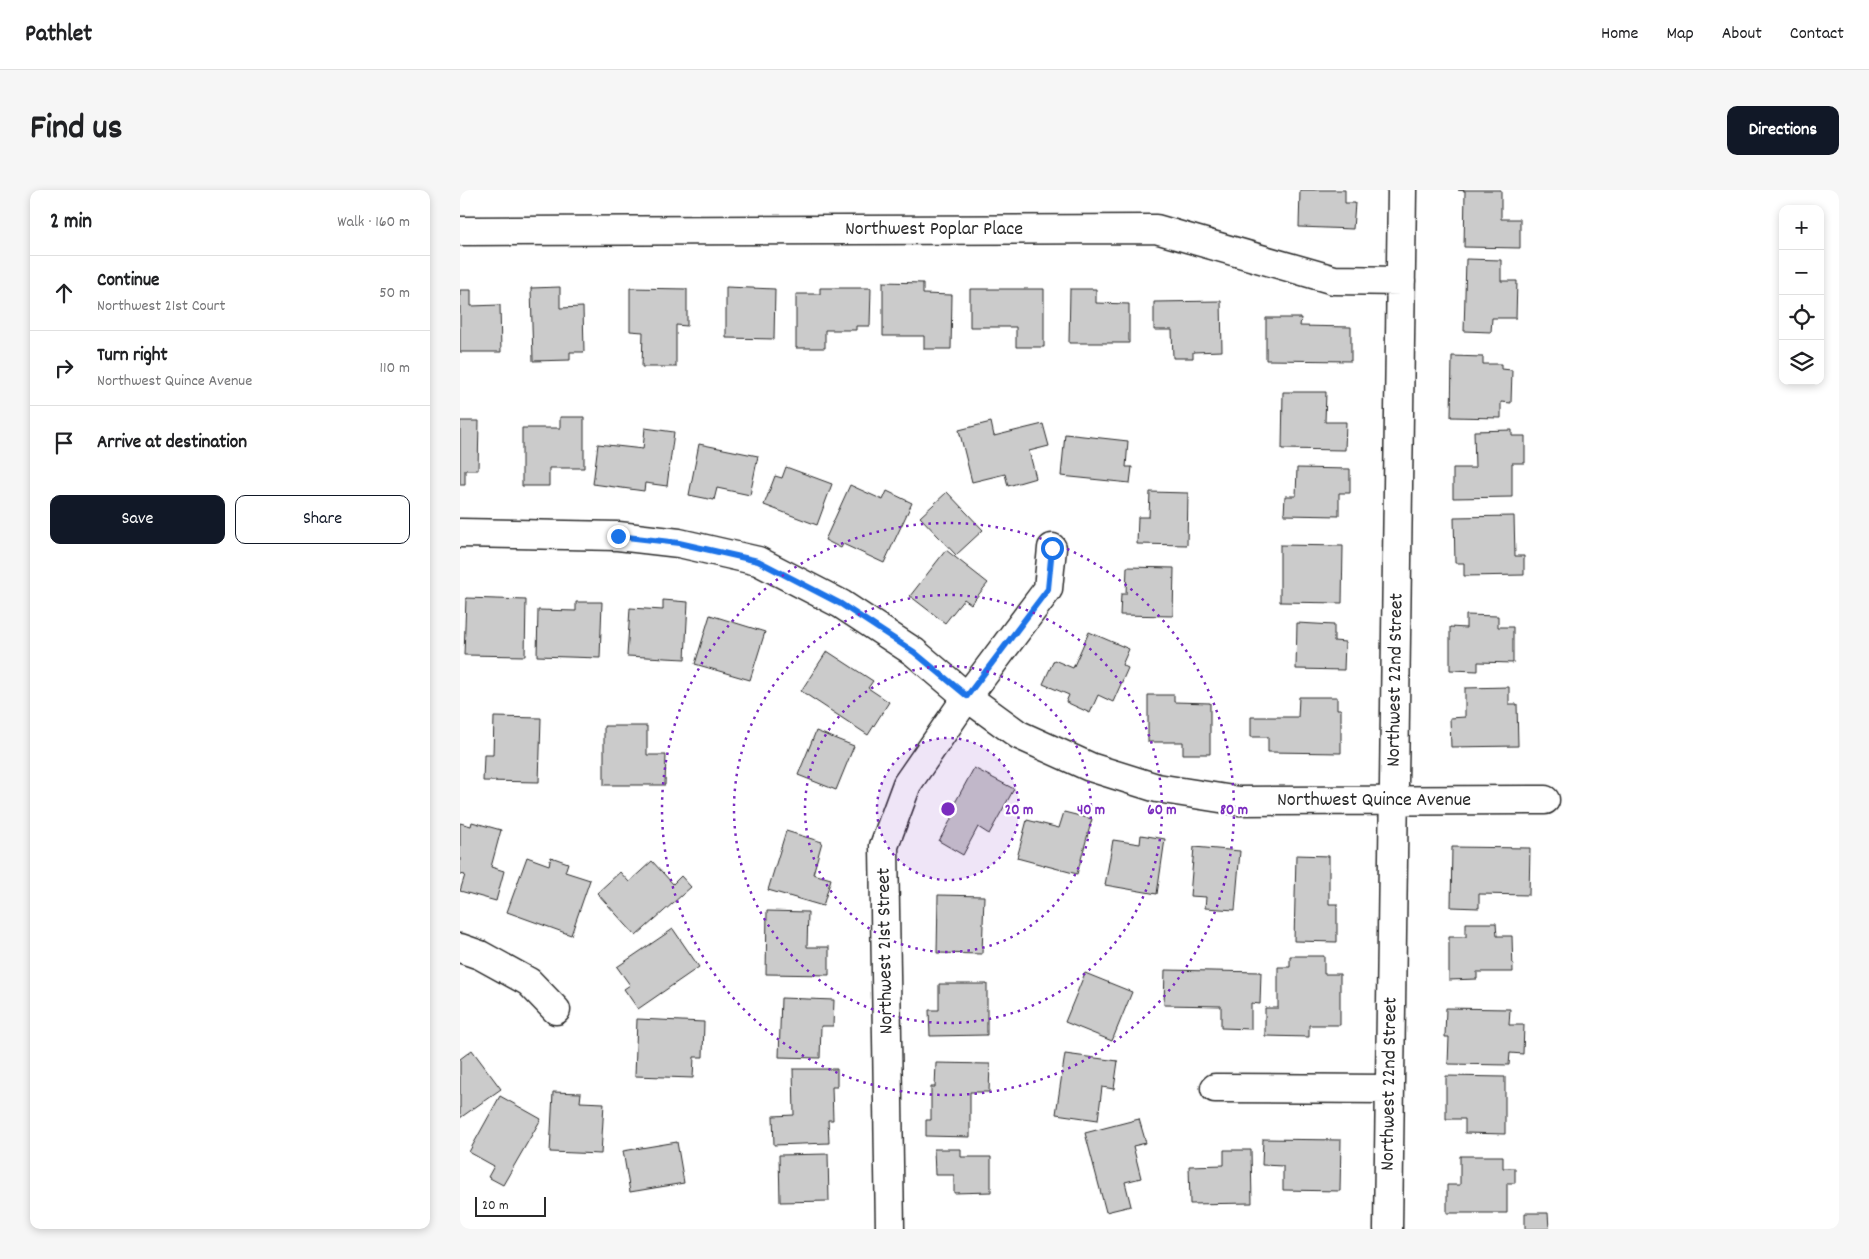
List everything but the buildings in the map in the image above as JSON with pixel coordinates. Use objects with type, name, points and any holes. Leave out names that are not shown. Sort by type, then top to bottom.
[{"type":"street","name":"Northwest 22nd Street","points":[[1388,1229],[1402,190]]},
{"type":"street","name":"Northwest Poplar Place","points":[[460,231],[1156,229],[1334,280],[1401,282]]},
{"type":"street","name":"Northwest Quince Avenue","points":[[460,533],[618,536],[679,543],[758,561],[841,604],[914,652],[1019,736],[1090,767],[1157,788],[1239,801],[1395,802],[1545,800]]},
{"type":"street","name":"Northwest 21st Street","points":[[890,1229],[884,846],[907,784],[967,696],[1048,589],[1052,548]]},
{"type":"street","points":[[460,948],[480,955],[529,982],[556,1010]]},
{"type":"street","points":[[1214,1088],[1389,1089]]},
{"type":"route","points":[[618,536],[679,543],[758,561],[841,604],[914,652],[967,696],[1048,589],[1052,548]]}]
